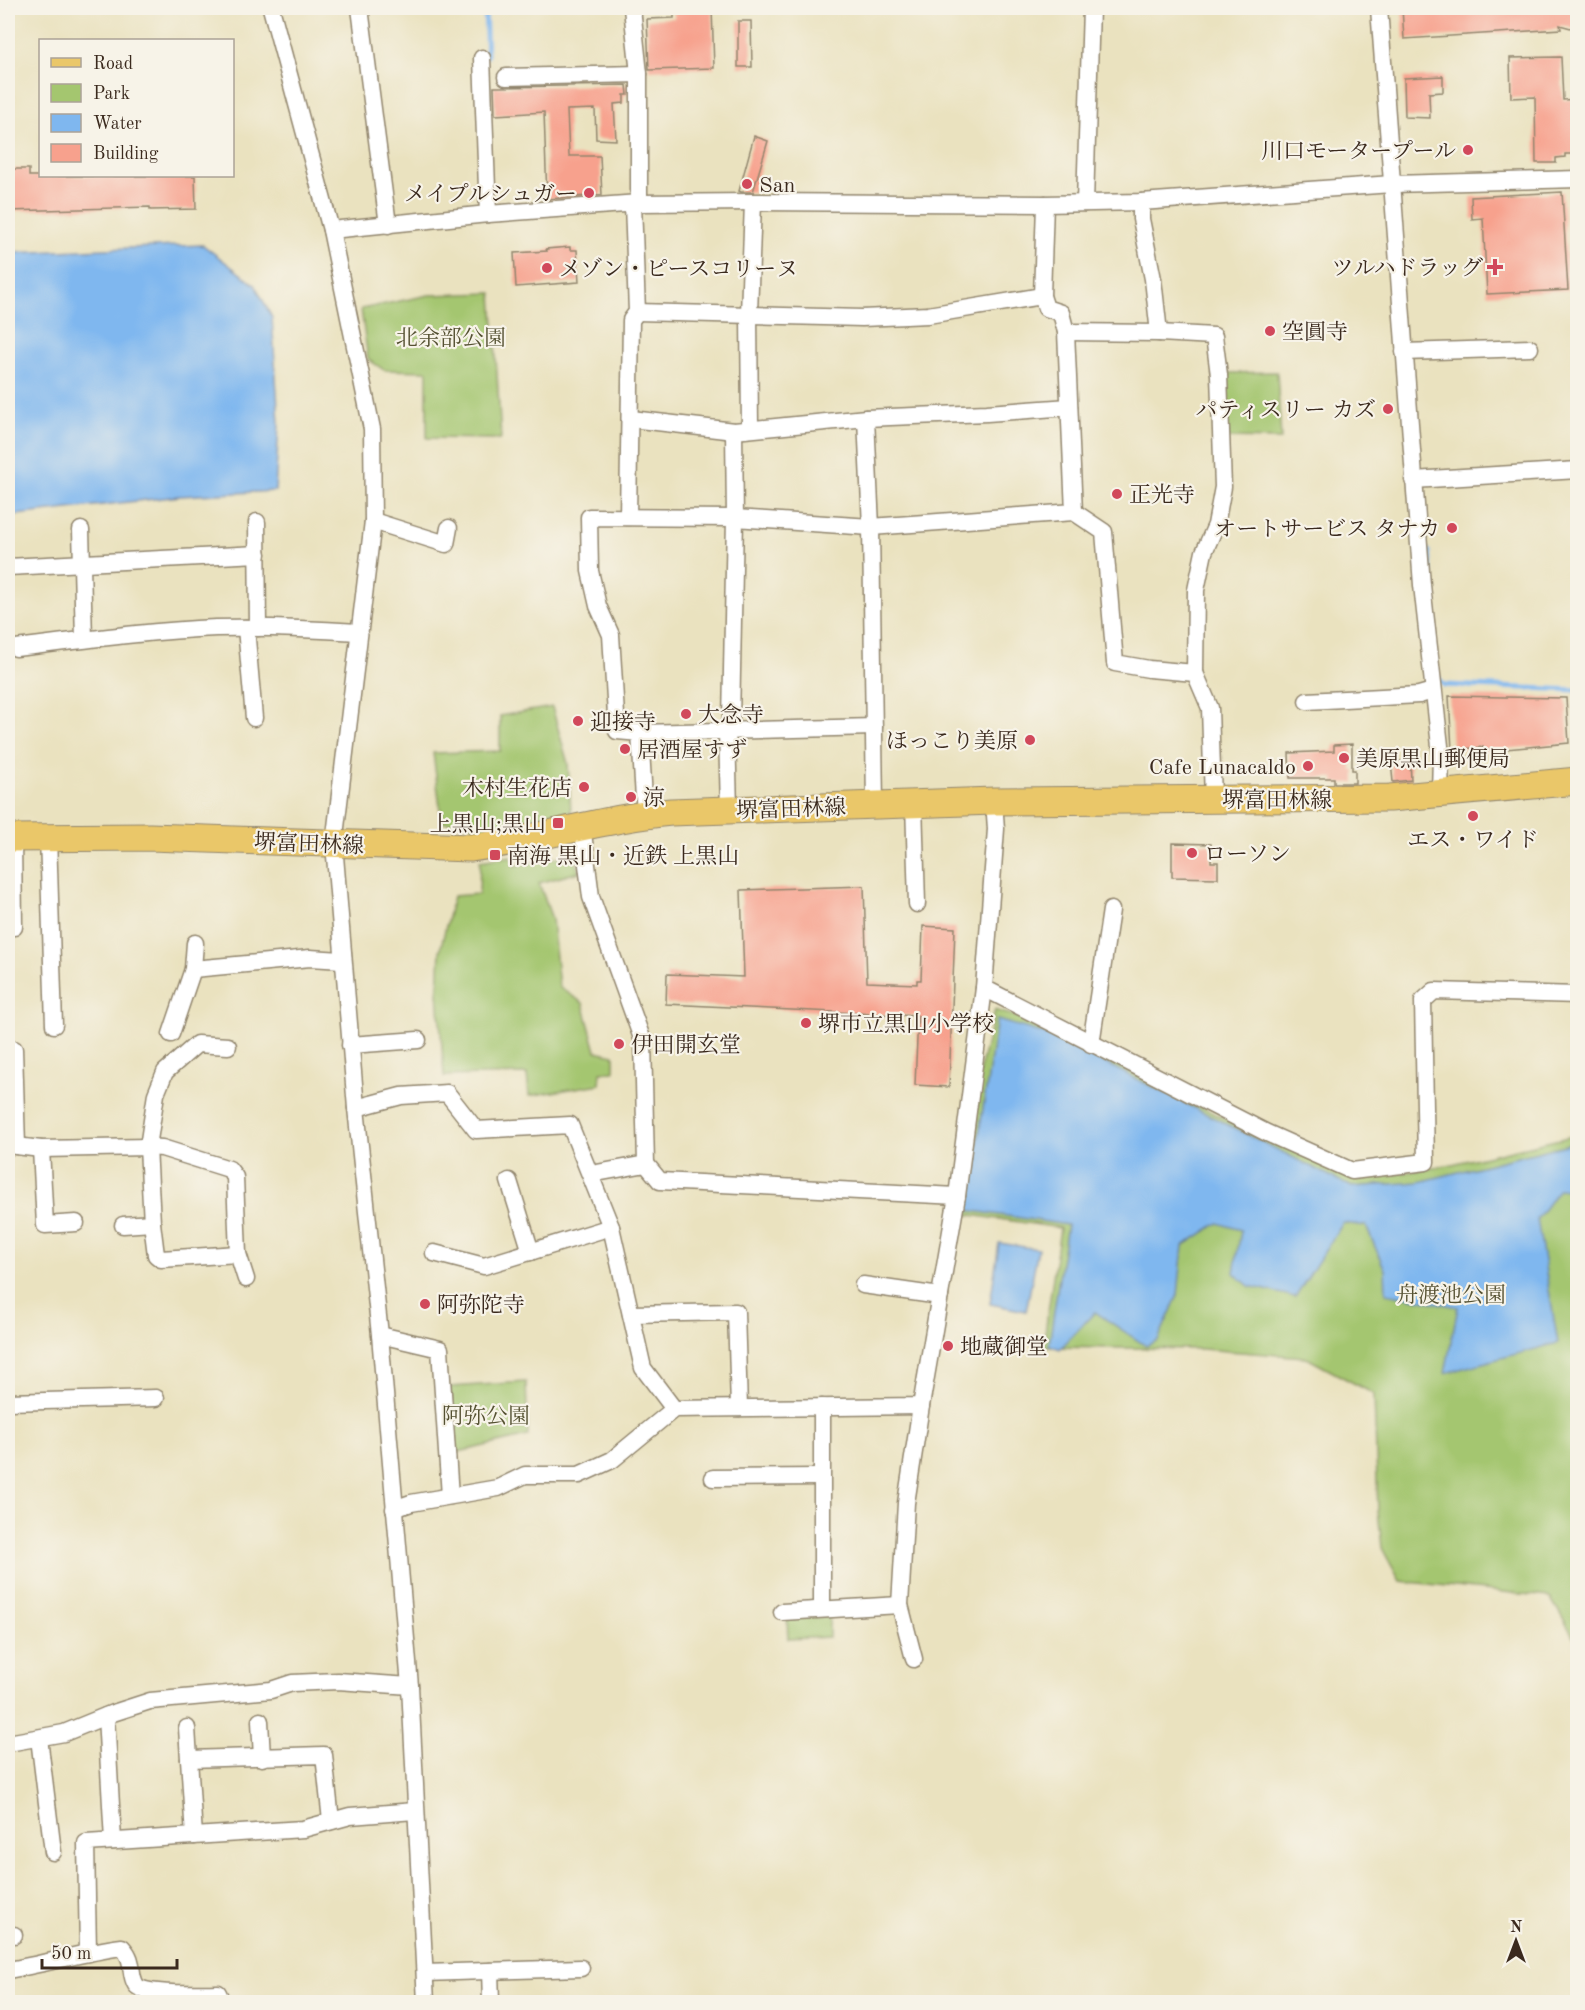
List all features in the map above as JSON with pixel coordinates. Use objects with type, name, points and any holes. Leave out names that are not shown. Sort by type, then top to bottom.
[{"type":"main road","name":"堺富田林線","points":[[10,838],[150,837],[470,848],[645,814],[994,801],[1390,798],[1578,782]]},
{"type":"street","points":[[271,8],[331,230],[372,429],[372,521],[333,844],[356,1108],[380,1335],[410,1686],[426,2002]]},
{"type":"street","points":[[360,8],[388,225]]},
{"type":"street","points":[[628,517],[631,320],[637,312],[636,204],[639,74],[632,8]]},
{"type":"street","points":[[1085,203],[1091,8]]},
{"type":"street","points":[[1379,8],[1413,480],[1441,755],[1440,793]]},
{"type":"street","points":[[482,58],[488,214]]},
{"type":"street","points":[[506,77],[639,74]]},
{"type":"street","points":[[331,230],[488,214],[636,204],[753,201],[1045,204],[1141,202],[1392,184],[1578,179]]},
{"type":"street","points":[[729,810],[727,730],[731,721],[735,518],[749,314],[753,201]]},
{"type":"street","points":[[1141,202],[1141,219],[1153,279],[1159,333]]},
{"type":"street","points":[[1045,204],[1042,296],[1047,308],[1061,313],[1066,332],[1074,512]]},
{"type":"street","points":[[637,312],[862,318],[928,315],[1042,296]]},
{"type":"street","points":[[1066,332],[1214,336],[1219,375],[1223,487],[1216,525],[1203,552],[1196,590],[1195,673],[1210,708],[1213,800]]},
{"type":"street","points":[[1404,352],[1530,348]]},
{"type":"street","points":[[631,419],[742,430],[866,418],[1069,407]]},
{"type":"street","points":[[866,418],[871,527],[875,805]]},
{"type":"street","points":[[1413,480],[1578,470]]},
{"type":"street","points":[[874,727],[640,733],[617,731],[611,635],[598,606],[590,571],[589,517],[735,518],[871,527],[1074,512],[1104,532],[1115,663],[1195,673]]},
{"type":"street","points":[[372,521],[446,544],[449,528]]},
{"type":"street","points":[[254,718],[252,628],[258,554],[257,522]]},
{"type":"street","points":[[81,530],[84,639]]},
{"type":"street","points":[[8,567],[258,554]]},
{"type":"street","points":[[16,648],[146,633],[252,628],[358,632]]},
{"type":"street","points":[[1307,702],[1419,695],[1433,691]]},
{"type":"street","points":[[640,733],[645,814]]},
{"type":"street","points":[[914,1659],[900,1605],[906,1503],[957,1196],[984,988],[996,829],[994,801]]},
{"type":"street","points":[[914,803],[923,869],[917,904]]},
{"type":"street","points":[[582,825],[591,897],[643,1041],[646,1164],[660,1181],[957,1196]]},
{"type":"street","points":[[48,836],[54,1025]]},
{"type":"street","points":[[8,927],[14,927],[10,838]]},
{"type":"street","points":[[1091,1044],[1111,910]]},
{"type":"street","points":[[171,1034],[193,969],[195,943]]},
{"type":"street","points":[[193,969],[310,958],[342,960]]},
{"type":"street","points":[[984,988],[1268,1134],[1352,1171],[1426,1161],[1423,1001],[1434,992],[1578,995]]},
{"type":"street","points":[[350,1045],[418,1040]]},
{"type":"street","points":[[228,1046],[197,1044],[165,1072],[156,1094],[148,1147],[156,1255],[161,1259],[238,1254]]},
{"type":"street","points":[[14,1049],[12,1146],[41,1149],[162,1148],[229,1169],[235,1177],[238,1254],[246,1279]]},
{"type":"street","points":[[356,1108],[401,1096],[447,1093],[476,1130],[570,1125],[611,1227],[643,1368],[674,1409]]},
{"type":"street","points":[[41,1149],[45,1225],[76,1223]]},
{"type":"street","points":[[591,1174],[646,1164]]},
{"type":"street","points":[[508,1181],[531,1252]]},
{"type":"street","points":[[123,1225],[152,1223]]},
{"type":"street","points":[[434,1253],[484,1266],[611,1227]]},
{"type":"street","points":[[863,1285],[940,1296]]},
{"type":"street","points":[[631,1314],[736,1312],[739,1408]]},
{"type":"street","points":[[380,1335],[440,1349],[450,1496]]},
{"type":"street","points":[[8,1402],[156,1398]]},
{"type":"street","points":[[394,1509],[411,1503],[498,1488],[525,1475],[579,1475],[612,1460],[674,1409],[921,1406]]},
{"type":"street","points":[[822,1407],[822,1608]]},
{"type":"street","points":[[713,1478],[821,1478]]},
{"type":"street","points":[[782,1612],[900,1605]]},
{"type":"street","points":[[8,1743],[64,1733],[150,1701],[271,1690],[292,1683],[338,1681],[410,1686]]},
{"type":"street","points":[[106,1716],[112,1841]]},
{"type":"street","points":[[260,1721],[262,1758]]},
{"type":"street","points":[[187,1728],[194,1836]]},
{"type":"street","points":[[39,1738],[53,1852]]},
{"type":"street","points":[[189,1759],[324,1755],[331,1821]]},
{"type":"street","points":[[88,1951],[86,1843],[303,1829],[350,1816],[416,1811]]},
{"type":"street","points":[[8,1970],[46,1964],[88,1951],[122,1947],[129,1955],[136,1986],[141,1990],[218,1993],[222,2002]]},
{"type":"street","points":[[425,1973],[581,1968]]},
{"type":"street","points":[[490,1971],[491,2002]]},
{"type":"green space","name":"北余部公園","points":[[492,293],[501,439],[427,438],[427,371],[384,370],[368,359],[361,309],[429,295]]},
{"type":"green space","points":[[1277,372],[1281,439],[1226,438],[1225,373]]},
{"type":"green space","points":[[552,707],[568,764],[571,812],[543,817],[513,828],[474,831],[472,824],[442,822],[433,753],[500,751],[500,716]]},
{"type":"green space","points":[[574,854],[579,872],[539,883],[552,919],[559,987],[583,1003],[596,1051],[614,1055],[614,1071],[601,1072],[600,1084],[529,1096],[527,1074],[444,1076],[438,992],[440,951],[453,896],[479,894],[480,861],[511,856],[514,866]]},
{"type":"green space","name":"舟渡池公園","points":[[995,1010],[1028,1020],[1264,1138],[1360,1180],[1439,1167],[1577,1135],[1577,1642],[1550,1597],[1400,1581],[1382,1548],[1378,1511],[1374,1394],[1305,1357],[1202,1349],[1043,1347],[1060,1228],[964,1214],[980,1069]]},
{"type":"green space","name":"阿弥公園","points":[[526,1382],[528,1436],[454,1453],[450,1387]]},
{"type":"green space","points":[[829,1617],[829,1637],[788,1639],[787,1618]]},
{"type":"water","points":[[203,245],[255,285],[272,318],[279,423],[275,491],[180,496],[8,516],[9,253]]},
{"type":"water","points":[[997,1020],[1049,1035],[1352,1187],[1419,1182],[1577,1142],[1577,1191],[1559,1189],[1537,1219],[1558,1343],[1445,1373],[1458,1307],[1386,1293],[1385,1270],[1366,1226],[1343,1223],[1295,1297],[1249,1286],[1234,1273],[1241,1230],[1218,1223],[1183,1246],[1178,1295],[1158,1340],[1146,1346],[1095,1312],[1060,1349],[1049,1345],[1067,1225],[967,1210]]},
{"type":"water","points":[[999,1243],[1038,1249],[1026,1311],[990,1304]]},
{"type":"building","points":[[674,8],[712,8],[714,68],[649,70],[647,19],[674,18]]},
{"type":"building","points":[[1402,8],[1578,8],[1578,30],[1560,25],[1561,29],[1404,39]]},
{"type":"building","points":[[738,21],[751,21],[752,67],[738,67]]},
{"type":"building","points":[[1561,57],[1563,100],[1578,99],[1578,154],[1565,154],[1565,157],[1556,158],[1556,163],[1536,163],[1535,97],[1511,98],[1510,58]]},
{"type":"building","points":[[1443,76],[1443,92],[1429,93],[1430,118],[1405,117],[1404,78]]},
{"type":"building","points":[[627,85],[628,95],[624,95],[624,103],[614,104],[616,140],[596,139],[595,109],[567,110],[569,156],[600,156],[602,195],[547,199],[544,112],[495,115],[494,87]]},
{"type":"building","points":[[754,136],[768,141],[753,192],[741,192],[739,191]]},
{"type":"building","points":[[8,169],[29,169],[29,176],[39,177],[195,177],[196,209],[150,210],[150,207],[8,211]]},
{"type":"building","points":[[1562,192],[1568,290],[1487,294],[1483,218],[1472,219],[1471,197]]},
{"type":"building","name":"メゾン・ピースコリーヌ","points":[[570,247],[570,250],[577,250],[579,282],[516,287],[514,253]]},
{"type":"building","points":[[1449,696],[1566,698],[1569,743],[1484,751],[1483,747],[1452,750]]},
{"type":"building","points":[[1352,744],[1352,770],[1355,770],[1355,783],[1334,783],[1334,778],[1290,778],[1289,753],[1334,751],[1334,745]]},
{"type":"building","points":[[1410,760],[1411,780],[1393,782],[1391,762]]},
{"type":"building","name":"ローソン","points":[[1172,843],[1211,844],[1211,862],[1218,862],[1218,878],[1172,877]]},
{"type":"building","points":[[864,886],[867,982],[917,984],[917,980],[921,980],[923,926],[955,928],[949,1087],[915,1085],[918,1016],[666,1004],[667,974],[744,977],[741,890]]},
{"type":"waterway","points":[[485,8],[487,56]]},
{"type":"waterway","points":[[1429,551],[1434,622]]},
{"type":"waterway","points":[[1439,679],[1444,685],[1578,690]]},
{"type":"place","name":"川口モータープール","points":[[1468,150]]},
{"type":"place","name":"San","points":[[747,184]]},
{"type":"place","name":"メイプルシュガー","points":[[589,193]]},
{"type":"place","name":"ツルハドラッグ","points":[[1495,267]]},
{"type":"place","name":"メゾン・ピースコリーヌ","points":[[547,268]]},
{"type":"place","name":"空圓寺","points":[[1270,331]]},
{"type":"place","name":"パティスリー カズ","points":[[1388,409]]},
{"type":"place","name":"正光寺","points":[[1117,494]]},
{"type":"place","name":"オートサービス タナカ","points":[[1452,528]]},
{"type":"place","name":"大念寺","points":[[686,714]]},
{"type":"place","name":"迎接寺","points":[[578,721]]},
{"type":"place","name":"ほっこり美原","points":[[1030,740]]},
{"type":"place","name":"居酒屋すず","points":[[625,749]]},
{"type":"place","name":"美原黒山郵便局","points":[[1344,758]]},
{"type":"place","name":"Cafe Lunacaldo","points":[[1308,766]]},
{"type":"place","name":"木村生花店","points":[[584,787]]},
{"type":"place","name":"涼","points":[[631,797]]},
{"type":"place","name":"エス・ワイド","points":[[1473,816]]},
{"type":"place","name":"上黒山;黒山","points":[[558,823]]},
{"type":"place","name":"ローソン","points":[[1192,853]]},
{"type":"place","name":"南海 黒山・近鉄 上黒山","points":[[495,855]]},
{"type":"place","name":"堺市立黒山小学校","points":[[806,1023]]},
{"type":"place","name":"伊田開玄堂","points":[[619,1044]]},
{"type":"place","name":"阿弥陀寺","points":[[425,1304]]},
{"type":"place","name":"地蔵御堂","points":[[948,1346]]}]
